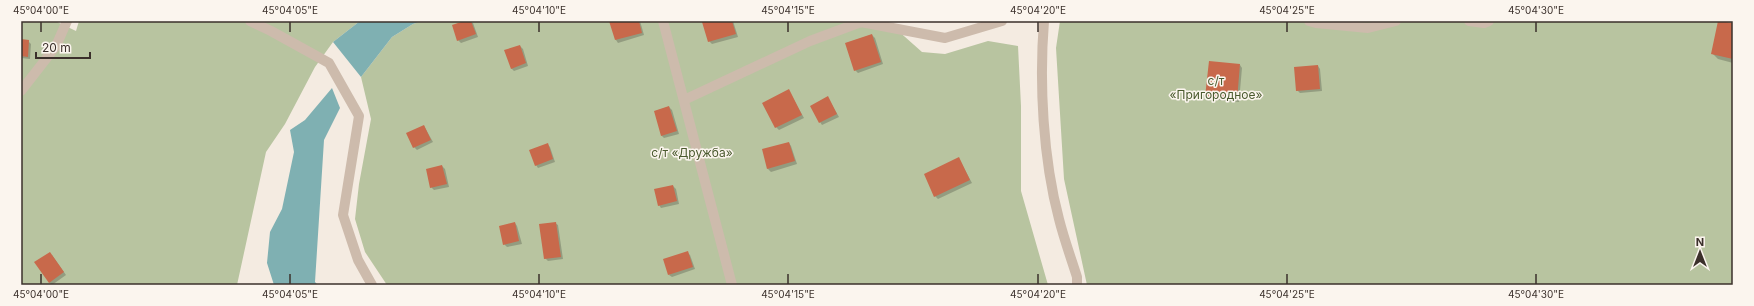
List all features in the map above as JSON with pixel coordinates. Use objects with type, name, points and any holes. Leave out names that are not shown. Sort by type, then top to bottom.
[{"type":"street","points":[[21,91],[56,46],[67,21]]},
{"type":"street","points":[[250,21],[329,63],[359,116],[343,215],[358,260],[372,285]]},
{"type":"street","points":[[663,21],[732,285]]},
{"type":"street","points":[[684,100],[810,41],[861,22],[945,38],[1002,21]]},
{"type":"street","points":[[1044,21],[1041,58],[1044,117],[1050,178],[1058,218],[1077,278],[1077,285]]},
{"type":"street","points":[[1309,21],[1316,24],[1368,28],[1396,21]]},
{"type":"street","points":[[1469,21],[1484,23],[1489,21]]},
{"type":"green space","points":[[21,21],[55,21],[76,31],[79,21],[360,21],[333,42],[315,67],[285,124],[266,152],[237,285],[21,285]]},
{"type":"green space","name":"с/т «Дружба»","points":[[422,21],[887,21],[922,52],[945,54],[988,41],[1018,46],[1021,106],[1021,191],[1048,285],[387,285],[365,252],[355,219],[359,184],[371,119],[361,77],[392,37],[413,24]]},
{"type":"green space","name":"с/т «Пригородное»","points":[[1060,21],[1733,21],[1733,285],[1087,285],[1064,179],[1056,48]]},
{"type":"water","points":[[360,21],[422,21],[413,24],[392,37],[361,77],[333,42]]},
{"type":"water","points":[[332,88],[340,108],[324,140],[315,282],[318,285],[274,285],[267,263],[270,232],[282,209],[294,152],[290,130],[305,120]]},
{"type":"building","points":[[464,21],[471,21],[476,34],[457,41],[452,25]]},
{"type":"building","points":[[609,21],[639,21],[642,33],[615,40]]},
{"type":"building","points":[[732,21],[736,34],[708,42],[702,22]]},
{"type":"building","points":[[1718,21],[1733,23],[1733,59],[1711,54]]},
{"type":"building","points":[[872,34],[881,62],[854,71],[845,43]]},
{"type":"building","points":[[21,39],[29,40],[28,57],[21,56]]},
{"type":"building","points":[[520,45],[526,63],[511,69],[504,50]]},
{"type":"building","points":[[1209,61],[1240,64],[1237,100],[1205,97]]},
{"type":"building","points":[[1318,65],[1320,89],[1296,91],[1294,67]]},
{"type":"building","points":[[789,89],[802,115],[775,128],[762,103]]},
{"type":"building","points":[[828,96],[837,114],[819,123],[810,106]]},
{"type":"building","points":[[669,106],[677,131],[661,136],[654,111]]},
{"type":"building","points":[[424,125],[431,140],[413,148],[406,133]]},
{"type":"building","points":[[789,142],[795,161],[767,169],[762,149]]},
{"type":"building","points":[[548,143],[553,159],[535,166],[529,150]]},
{"type":"building","points":[[959,157],[970,180],[934,197],[924,174]]},
{"type":"building","points":[[442,165],[447,184],[430,188],[426,169]]},
{"type":"building","points":[[673,185],[677,201],[658,206],[654,189]]},
{"type":"building","points":[[515,222],[519,241],[503,245],[499,226]]},
{"type":"building","points":[[556,222],[561,257],[544,259],[539,224]]},
{"type":"building","points":[[688,251],[693,267],[668,275],[663,259]]},
{"type":"building","points":[[50,252],[64,272],[49,283],[34,262]]}]
